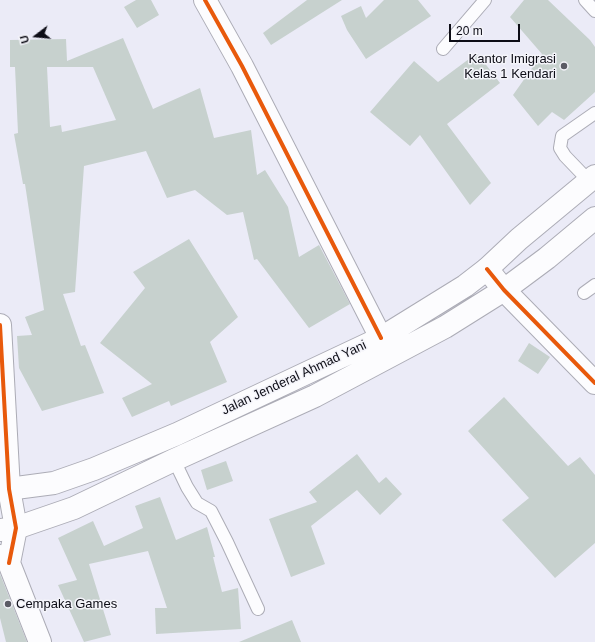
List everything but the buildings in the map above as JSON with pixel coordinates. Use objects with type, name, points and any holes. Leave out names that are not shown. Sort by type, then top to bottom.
[{"type":"main road","points":[[204,0],[242,66],[381,338]]},
{"type":"main road","name":"Jalan Jenderal Ahmad Yani","points":[[5,489],[54,483],[94,469],[177,434],[381,338],[465,286],[487,269],[519,239],[592,178]]},
{"type":"main road","name":"Jalan Jenderal Ahmad Yani","points":[[8,529],[74,508],[174,460],[315,396],[445,327],[504,290],[548,258],[595,218]]},
{"type":"main road","points":[[487,269],[504,290],[595,383]]},
{"type":"main road","points":[[0,324],[5,489],[8,529],[4,560],[40,642]]},
{"type":"lane","points":[[443,49],[485,0]]},
{"type":"lane","points":[[585,0],[595,11]]},
{"type":"lane","points":[[592,178],[565,156],[560,148],[562,136],[595,113]]},
{"type":"lane","points":[[584,293],[595,285]]},
{"type":"lane","points":[[174,460],[187,487],[197,503],[211,511],[258,609]]},
{"type":"cycle path","points":[[205,0],[242,66],[381,338]]},
{"type":"cycle path","points":[[487,269],[504,290],[595,383]]},
{"type":"cycle path","points":[[0,325],[9,489],[16,528],[9,563]]},
{"type":"place","name":"Kantor Imigrasi Kelas 1 Kendari","points":[[564,66]]},
{"type":"place","name":"Cempaka Games","points":[[8,604]]}]
